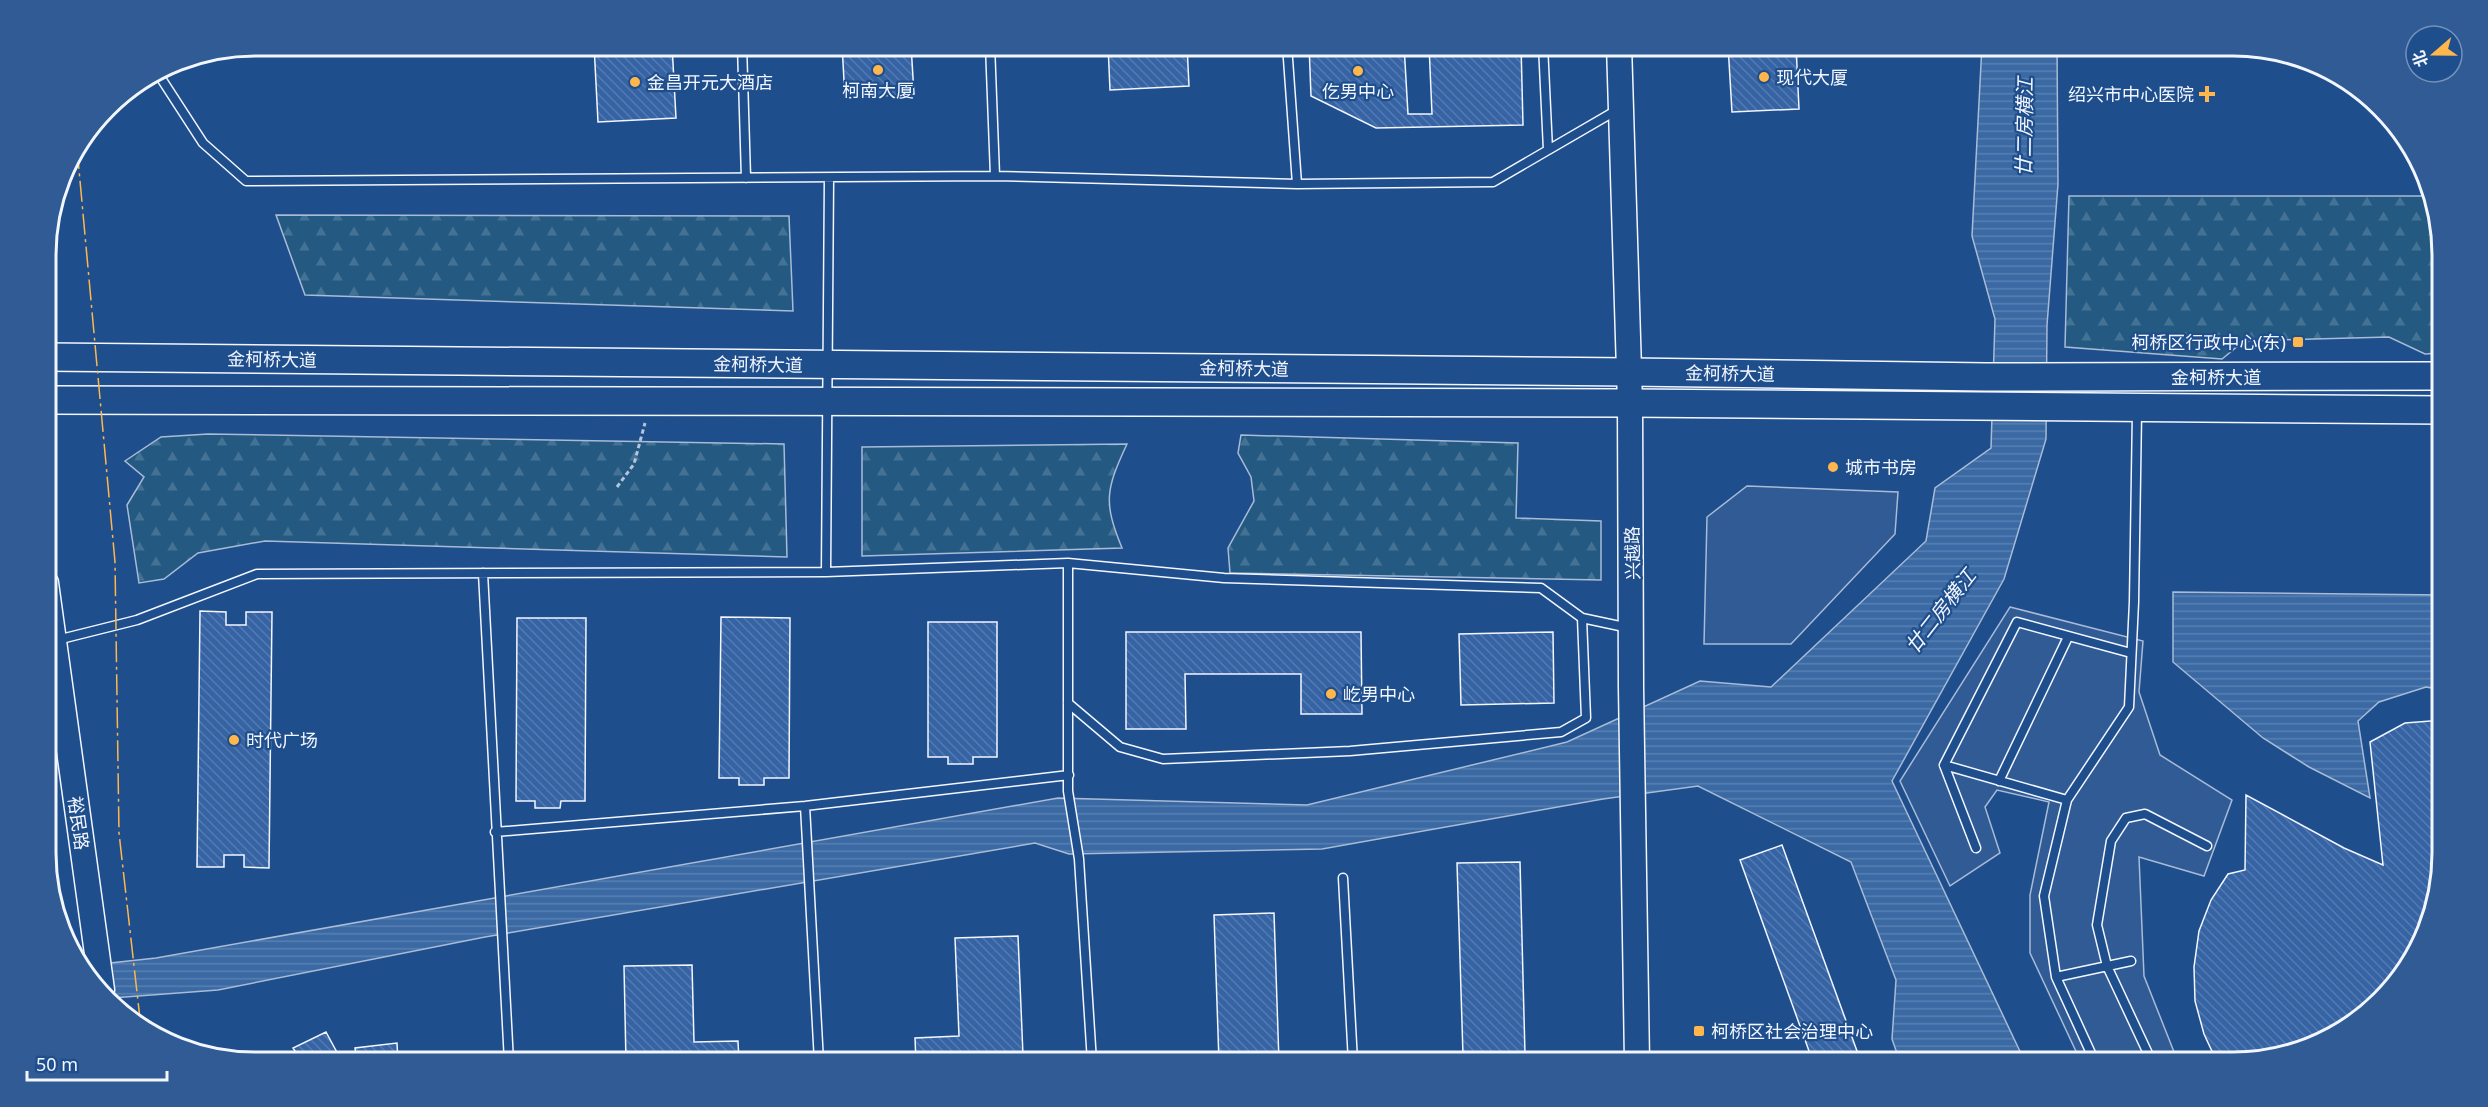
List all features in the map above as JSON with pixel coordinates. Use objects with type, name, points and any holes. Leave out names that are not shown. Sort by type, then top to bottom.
[{"type":"main road","name":"金柯桥大道","points":[[56,357],[1986,377],[2432,376]]},
{"type":"main road","name":"金柯桥大道","points":[[56,400],[1630,403],[2432,410]]},
{"type":"street","name":"兴越路","points":[[1619,56],[1630,372],[1633,629],[1631,687],[1637,1051]]},
{"type":"street","name":"裕民路","points":[[56,682],[100,978]]},
{"type":"lane","points":[[742,56],[746,178]]},
{"type":"lane","points":[[990,56],[995,176]]},
{"type":"lane","points":[[1288,56],[1297,184]]},
{"type":"lane","points":[[1544,56],[1548,150]]},
{"type":"lane","points":[[162,79],[203,142],[246,181],[995,176],[1297,184],[1493,182],[1621,108]]},
{"type":"lane","points":[[826,572],[829,178]]},
{"type":"lane","points":[[2090,1051],[2056,977],[2044,896],[2067,800],[2129,707],[2138,409]]},
{"type":"lane","points":[[1068,563],[1068,791],[1079,859],[1091,1052]]},
{"type":"lane","points":[[56,640],[137,620],[257,574],[826,572],[1068,563],[1224,578],[1541,588],[1582,618],[1633,629]]},
{"type":"lane","points":[[483,573],[508,1052]]},
{"type":"lane","points":[[1068,703],[1120,747],[1163,759],[1350,751],[1561,732],[1586,717],[1582,618]]},
{"type":"lane","points":[[1976,848],[1944,765],[2018,622],[2132,653]]},
{"type":"lane","points":[[1999,781],[2068,637]]},
{"type":"lane","points":[[1944,765],[2067,800]]},
{"type":"lane","points":[[495,832],[805,806],[1068,776]]},
{"type":"lane","points":[[805,806],[818,1052]]},
{"type":"lane","points":[[2147,1051],[2107,966],[2097,925],[2111,841],[2126,818],[2145,814],[2207,846]]},
{"type":"lane","points":[[1343,878],[1352,1051]]},
{"type":"lane","points":[[2056,977],[2131,961]]},
{"type":"path","points":[[617,487],[634,464],[651,401]]},
{"type":"green space","points":[[2069,196],[2423,196],[2431,229],[2432,354],[2425,354],[2389,337],[2244,341],[2222,359],[2065,347]]},
{"type":"green space","points":[[276,215],[789,216],[793,311],[305,295]]},
{"type":"green space","points":[[208,434],[784,444],[787,557],[265,541],[198,553],[164,579],[139,583],[127,505],[144,477],[125,461],[161,437]]},
{"type":"green space","points":[[1241,435],[1518,443],[1516,518],[1601,521],[1601,580],[1230,573],[1228,548],[1254,501],[1251,477],[1238,453]]},
{"type":"green space","points":[[1127,444],[1111,485],[1110,496],[1112,519],[1122,548],[862,556],[862,447]]},
{"type":"shaded area","points":[[1747,486],[1898,492],[1895,534],[1791,644],[1704,644],[1707,517]]},
{"type":"shaded area","points":[[2010,607],[2143,641],[2139,692],[2160,755],[2232,800],[2204,876],[2139,857],[2144,976],[2174,1051],[2076,1051],[2030,953],[2030,895],[2049,802],[1997,790],[1985,807],[2000,853],[1950,886],[1900,781]]},
{"type":"water","name":"廿二房横江","points":[[1981,56],[2057,56],[2058,184],[2047,325],[2046,439],[2004,579],[1892,781],[2020,1051],[1896,1051],[1892,1039],[1896,980],[1851,862],[1698,786],[1603,799],[1322,849],[1069,854],[1035,843],[485,937],[218,990],[119,997],[91,965],[156,958],[1058,798],[1307,805],[1567,742],[1700,681],[1771,687],[1926,541],[1935,488],[1991,448],[1995,319],[1972,236]]},
{"type":"water","points":[[2173,592],[2432,595],[2432,688],[2426,687],[2379,702],[2358,721],[2370,798],[2309,767],[2263,738],[2173,662]]},
{"type":"building","name":"金昌开元大酒店","points":[[595,56],[673,56],[676,118],[598,122]]},
{"type":"building","name":"柯南大厦","points":[[843,56],[912,56],[914,94],[845,98]]},
{"type":"building","points":[[1108,56],[1188,56],[1189,86],[1110,90]]},
{"type":"building","name":"仡男中心","points":[[1309,56],[1405,56],[1408,114],[1432,114],[1429,56],[1521,56],[1523,125],[1376,128],[1311,96]]},
{"type":"building","name":"现代大厦","points":[[1729,56],[1797,56],[1799,109],[1732,112]]},
{"type":"building","name":"时代广场","points":[[200,611],[226,612],[226,625],[246,625],[246,612],[272,612],[269,868],[244,867],[244,855],[224,855],[224,867],[197,867]]},
{"type":"building","points":[[721,617],[790,618],[789,778],[764,778],[764,785],[739,785],[739,778],[719,778]]},
{"type":"building","points":[[517,618],[586,618],[585,801],[561,801],[560,808],[535,808],[535,801],[516,801]]},
{"type":"building","points":[[928,622],[997,622],[997,757],[973,757],[973,764],[948,764],[948,757],[928,757]]},
{"type":"building","name":"屹男中心","points":[[1126,632],[1361,632],[1362,714],[1301,714],[1301,674],[1185,674],[1186,729],[1126,729]]},
{"type":"building","points":[[1553,632],[1554,703],[1461,705],[1459,634]]},
{"type":"building","points":[[2432,721],[2431,878],[2422,916],[2406,952],[2374,993],[2333,1025],[2310,1036],[2272,1048],[2212,1051],[2204,1034],[2195,1001],[2194,967],[2199,931],[2211,900],[2228,874],[2245,870],[2246,795],[2344,848],[2383,865],[2370,742],[2405,723]]},
{"type":"building","points":[[1782,845],[1857,1051],[1809,1051],[1740,860]]},
{"type":"building","points":[[1520,862],[1525,1051],[1463,1051],[1457,863]]},
{"type":"building","points":[[1274,913],[1279,1051],[1219,1052],[1214,915]]},
{"type":"building","points":[[1018,936],[1023,1052],[916,1052],[915,1038],[959,1036],[955,938]]},
{"type":"building","points":[[692,965],[694,1042],[738,1041],[739,1052],[626,1052],[624,966]]},
{"type":"building","points":[[326,1032],[337,1052],[296,1052],[293,1048]]},
{"type":"building","points":[[397,1043],[397,1052],[355,1052],[355,1048]]},
{"type":"power","points":[[78,163],[115,562],[119,833],[139,1014]]},
{"type":"place","name":"柯南大厦","points":[[878,70]]},
{"type":"place","name":"仡男中心","points":[[1358,71]]},
{"type":"place","name":"现代大厦","points":[[1764,77]]},
{"type":"place","name":"金昌开元大酒店","points":[[635,82]]},
{"type":"place","name":"绍兴市中心医院","points":[[2207,94]]},
{"type":"place","name":"柯桥区行政中心(东)","points":[[2298,342]]},
{"type":"place","name":"城市书房","points":[[1833,467]]},
{"type":"place","name":"屹男中心","points":[[1331,694]]},
{"type":"place","name":"时代广场","points":[[234,740]]},
{"type":"place","name":"柯桥区社会治理中心","points":[[1699,1031]]}]
